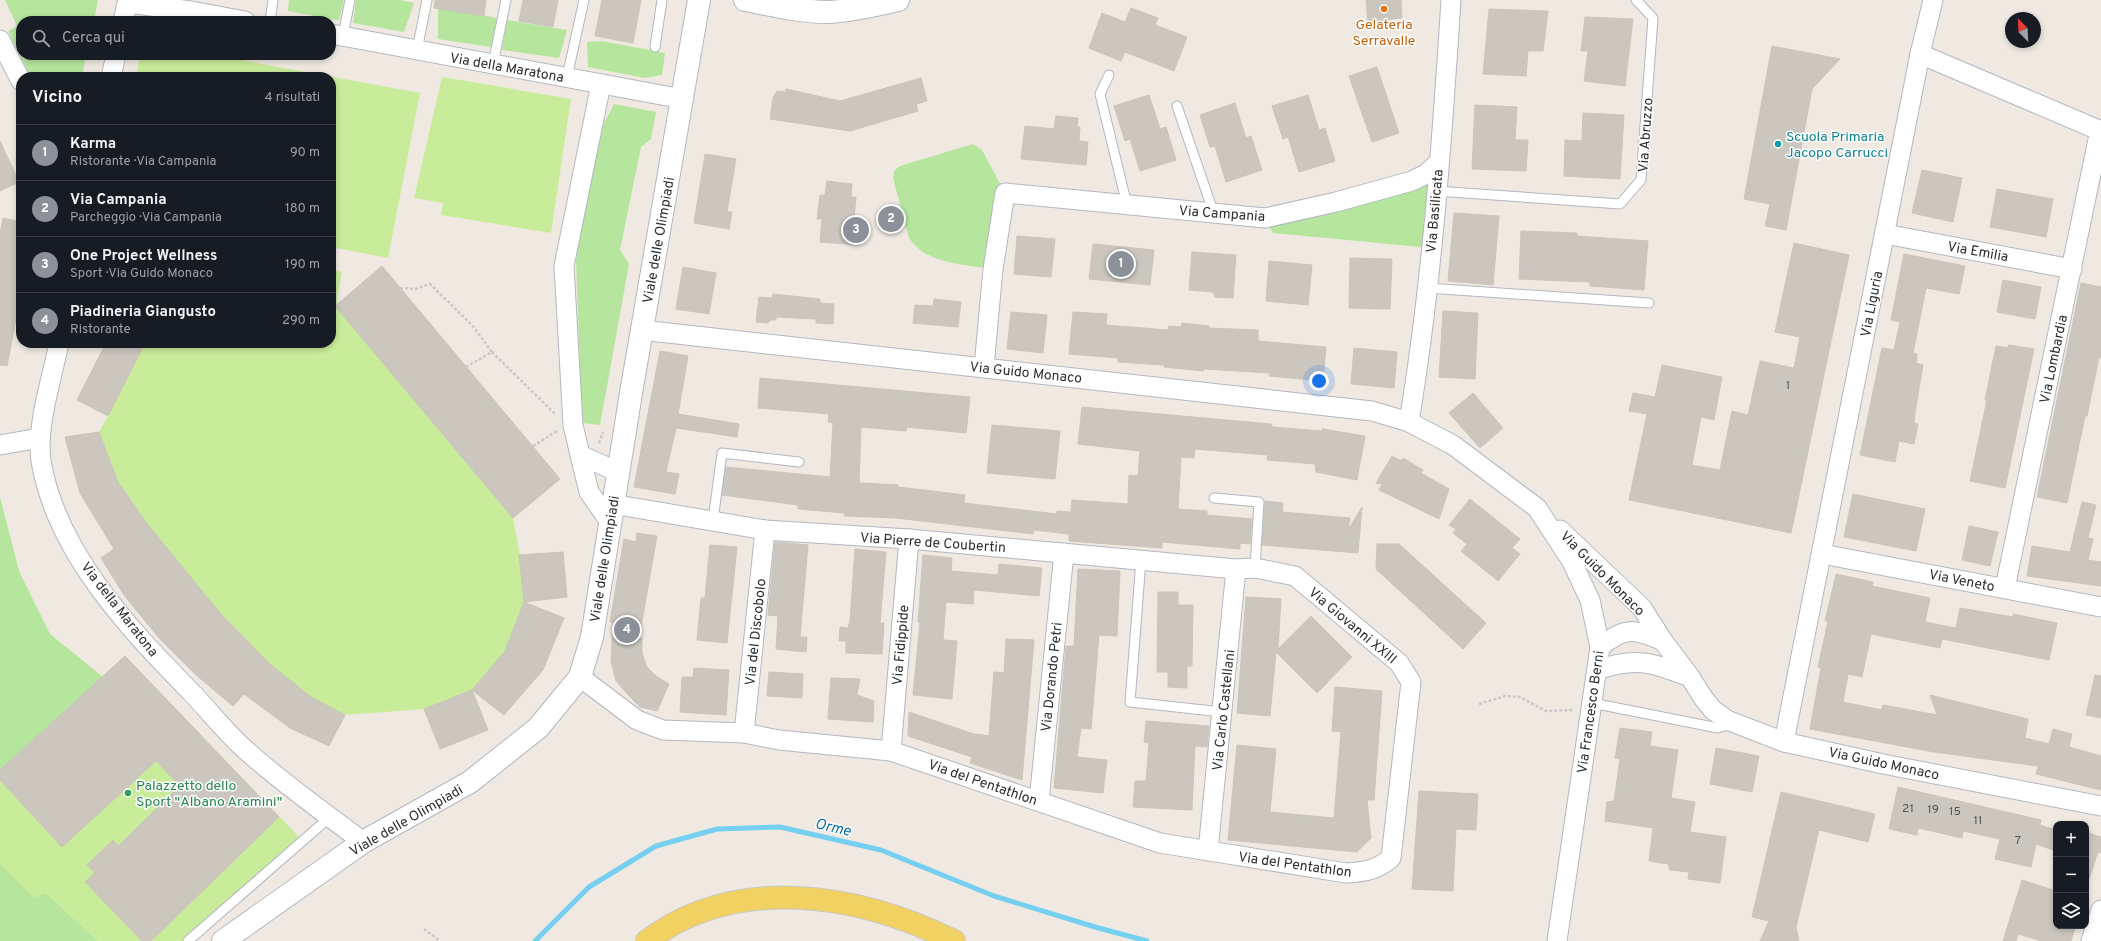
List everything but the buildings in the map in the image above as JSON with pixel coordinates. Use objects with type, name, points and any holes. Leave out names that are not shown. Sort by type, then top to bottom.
[{"type":"main road","points":[[647,941],[666,927],[710,908],[758,898],[786,896],[815,898],[884,912],[954,941]]},
{"type":"street","name":"Viale delle Olimpiadi","points":[[223,941],[363,842],[470,782],[538,728],[580,677],[592,637],[641,330],[683,99],[699,0]]},
{"type":"street","points":[[745,0],[793,9],[826,12],[850,10],[898,0]]},
{"type":"street","name":"Via Basilicata","points":[[1409,422],[1418,370],[1427,288],[1451,0]]},
{"type":"street","name":"Via Liguria","points":[[1784,742],[1920,54],[1933,0]]},
{"type":"street","points":[[125,8],[192,5],[228,16]]},
{"type":"street","name":"Via della Maratona","points":[[337,35],[683,99]]},
{"type":"street","points":[[0,40],[16,72]]},
{"type":"street","points":[[1920,54],[2100,130]]},
{"type":"street","points":[[112,72],[115,60]]},
{"type":"street","points":[[601,84],[564,266],[573,425],[589,492],[611,513]]},
{"type":"street","name":"Via Lombardia","points":[[2005,588],[2100,130]]},
{"type":"street","name":"Via Campania","points":[[984,367],[993,269],[1005,193],[1265,218],[1329,204],[1412,181],[1426,174],[1438,164]]},
{"type":"street","name":"Via Emilia","points":[[1884,234],[2072,269]]},
{"type":"street","name":"Via Guido Monaco","points":[[641,330],[984,367],[1365,411],[1409,422]]},
{"type":"street","name":"Via della Maratona","points":[[58,348],[40,438],[42,461],[50,497],[73,549],[104,594],[142,642],[248,752],[363,842]]},
{"type":"street","name":"Via Francesco Berni","points":[[1409,422],[1453,445],[1537,508],[1571,560],[1590,600],[1600,647],[1557,937]]},
{"type":"street","points":[[0,445],[40,438]]},
{"type":"street","points":[[580,454],[618,472]]},
{"type":"street","name":"Via Guido Monaco","points":[[1537,508],[1642,608],[1663,641],[1713,710],[1727,720],[1784,742],[1888,765],[2101,806]]},
{"type":"street","name":"Via Pierre de Coubertin","points":[[611,513],[713,520],[765,530],[909,539],[1236,569],[1255,568]]},
{"type":"street","name":"Via del Discobolo","points":[[744,733],[765,530]]},
{"type":"street","name":"Via Fidippide","points":[[891,750],[909,539]]},
{"type":"street","name":"Via Dorando Petri","points":[[1039,801],[1064,553]]},
{"type":"street","name":"Via Veneto","points":[[1822,554],[2101,607]]},
{"type":"street","name":"Via Giovanni XXIII","points":[[1255,568],[1295,576],[1400,663],[1411,682],[1391,858]]},
{"type":"street","name":"Via Carlo Castellani","points":[[1208,851],[1236,569]]},
{"type":"street","name":"Via Guido Monaco","points":[[1600,647],[1612,636],[1625,632],[1640,631],[1663,641]]},
{"type":"street","points":[[1597,670],[1611,665],[1642,661],[1690,677]]},
{"type":"street","name":"Via del Pentathlon","points":[[580,677],[637,720],[663,730],[744,733],[779,740],[891,750],[1160,843],[1346,873],[1367,872],[1380,867],[1391,858]]},
{"type":"street","points":[[2091,941],[2101,910]]},
{"type":"lane","points":[[271,16],[273,0]]},
{"type":"lane","points":[[337,35],[350,0]]},
{"type":"lane","points":[[417,50],[427,0]]},
{"type":"lane","points":[[493,64],[506,0]]},
{"type":"lane","points":[[567,78],[584,0]]},
{"type":"lane","points":[[655,47],[662,0]]},
{"type":"lane","name":"Via Abruzzo","points":[[1436,191],[1620,204],[1641,180],[1653,18],[1636,0]]},
{"type":"lane","points":[[1109,75],[1100,94],[1127,205]]},
{"type":"lane","points":[[1177,106],[1214,214]]},
{"type":"lane","points":[[1427,288],[1649,303]]},
{"type":"lane","points":[[713,520],[722,453],[799,462]]},
{"type":"lane","points":[[1214,498],[1259,502],[1255,568]]},
{"type":"lane","points":[[1141,560],[1130,702],[1222,712]]},
{"type":"lane","points":[[1592,703],[1718,728],[1734,723]]},
{"type":"lane","points":[[188,941],[330,817]]},
{"type":"path","points":[[400,288],[415,289],[430,284],[472,325],[492,352],[548,408],[558,416]]},
{"type":"path","points":[[466,367],[492,352]]},
{"type":"path","points":[[1479,704],[1505,696],[1520,697],[1546,711],[1570,711],[1592,703]]},
{"type":"path","points":[[424,929],[440,941]]},
{"type":"green space","points":[[5,0],[98,0],[95,16],[16,16],[16,24]]},
{"type":"green space","points":[[289,0],[344,0],[339,20],[336,20],[336,16],[315,16],[288,11]]},
{"type":"green space","points":[[356,0],[400,0],[414,3],[404,32],[353,23]]},
{"type":"green space","points":[[438,7],[497,18],[491,47],[438,39]]},
{"type":"green space","points":[[507,20],[567,30],[559,58],[502,50]]},
{"type":"green space","points":[[16,27],[16,47],[8,31]]},
{"type":"green space","points":[[602,41],[665,53],[662,75],[645,78],[588,67],[587,42]]},
{"type":"green space","points":[[22,60],[85,60],[83,72],[28,72]]},
{"type":"green space","points":[[139,60],[241,60],[306,72],[137,72]]},
{"type":"green space","points":[[442,77],[571,99],[551,233],[441,215],[443,203],[414,198]]},
{"type":"green space","points":[[336,78],[420,93],[388,258],[336,248]]},
{"type":"green space","points":[[614,104],[656,112],[651,139],[641,147],[620,250],[629,264],[600,425],[582,423],[576,260],[598,135]]},
{"type":"green space","points":[[973,144],[982,150],[1005,193],[993,269],[947,262],[926,254],[917,247],[909,238],[893,178],[894,171],[900,166]]},
{"type":"green space","points":[[1438,163],[1431,248],[1273,233],[1265,218]]},
{"type":"green space","points":[[382,266],[560,479],[513,518],[520,555],[563,552],[567,597],[524,602],[564,618],[473,691],[488,730],[440,749],[424,709],[345,715],[244,694],[233,706],[203,681],[161,640],[136,610],[115,581],[101,558],[114,549],[80,493],[65,437],[99,432],[108,416],[77,400],[103,348],[336,348],[336,305]]},
{"type":"green space","points":[[336,270],[342,272],[336,305]]},
{"type":"green space","points":[[0,497],[19,571],[50,634],[103,677],[0,775]]},
{"type":"green space","name":"Palazzetto dello Sport \"Albano Aramini\"","points":[[125,656],[303,841],[188,941],[98,941],[46,893],[34,898],[0,864],[0,770]]},
{"type":"green space","points":[[0,861],[46,893],[98,941],[0,941]]},
{"type":"waterway","name":"Orme","points":[[535,941],[589,887],[656,846],[717,829],[780,827],[881,850],[994,896],[1095,927],[1147,941]]},
{"type":"place","name":"Gelateria Serravalle","points":[[1384,9]]},
{"type":"place","name":"Scuola Primaria Jacopo Carrucci","points":[[1778,144]]},
{"type":"place","name":"Via Campania","points":[[891,219]]},
{"type":"place","name":"One Project Wellness","points":[[856,230]]},
{"type":"place","name":"Karma","points":[[1121,264]]},
{"type":"place","name":"Piadineria Giangusto","points":[[627,630]]},
{"type":"place","name":"Palazzetto dello Sport \"Albano Aramini\"","points":[[128,793]]}]
